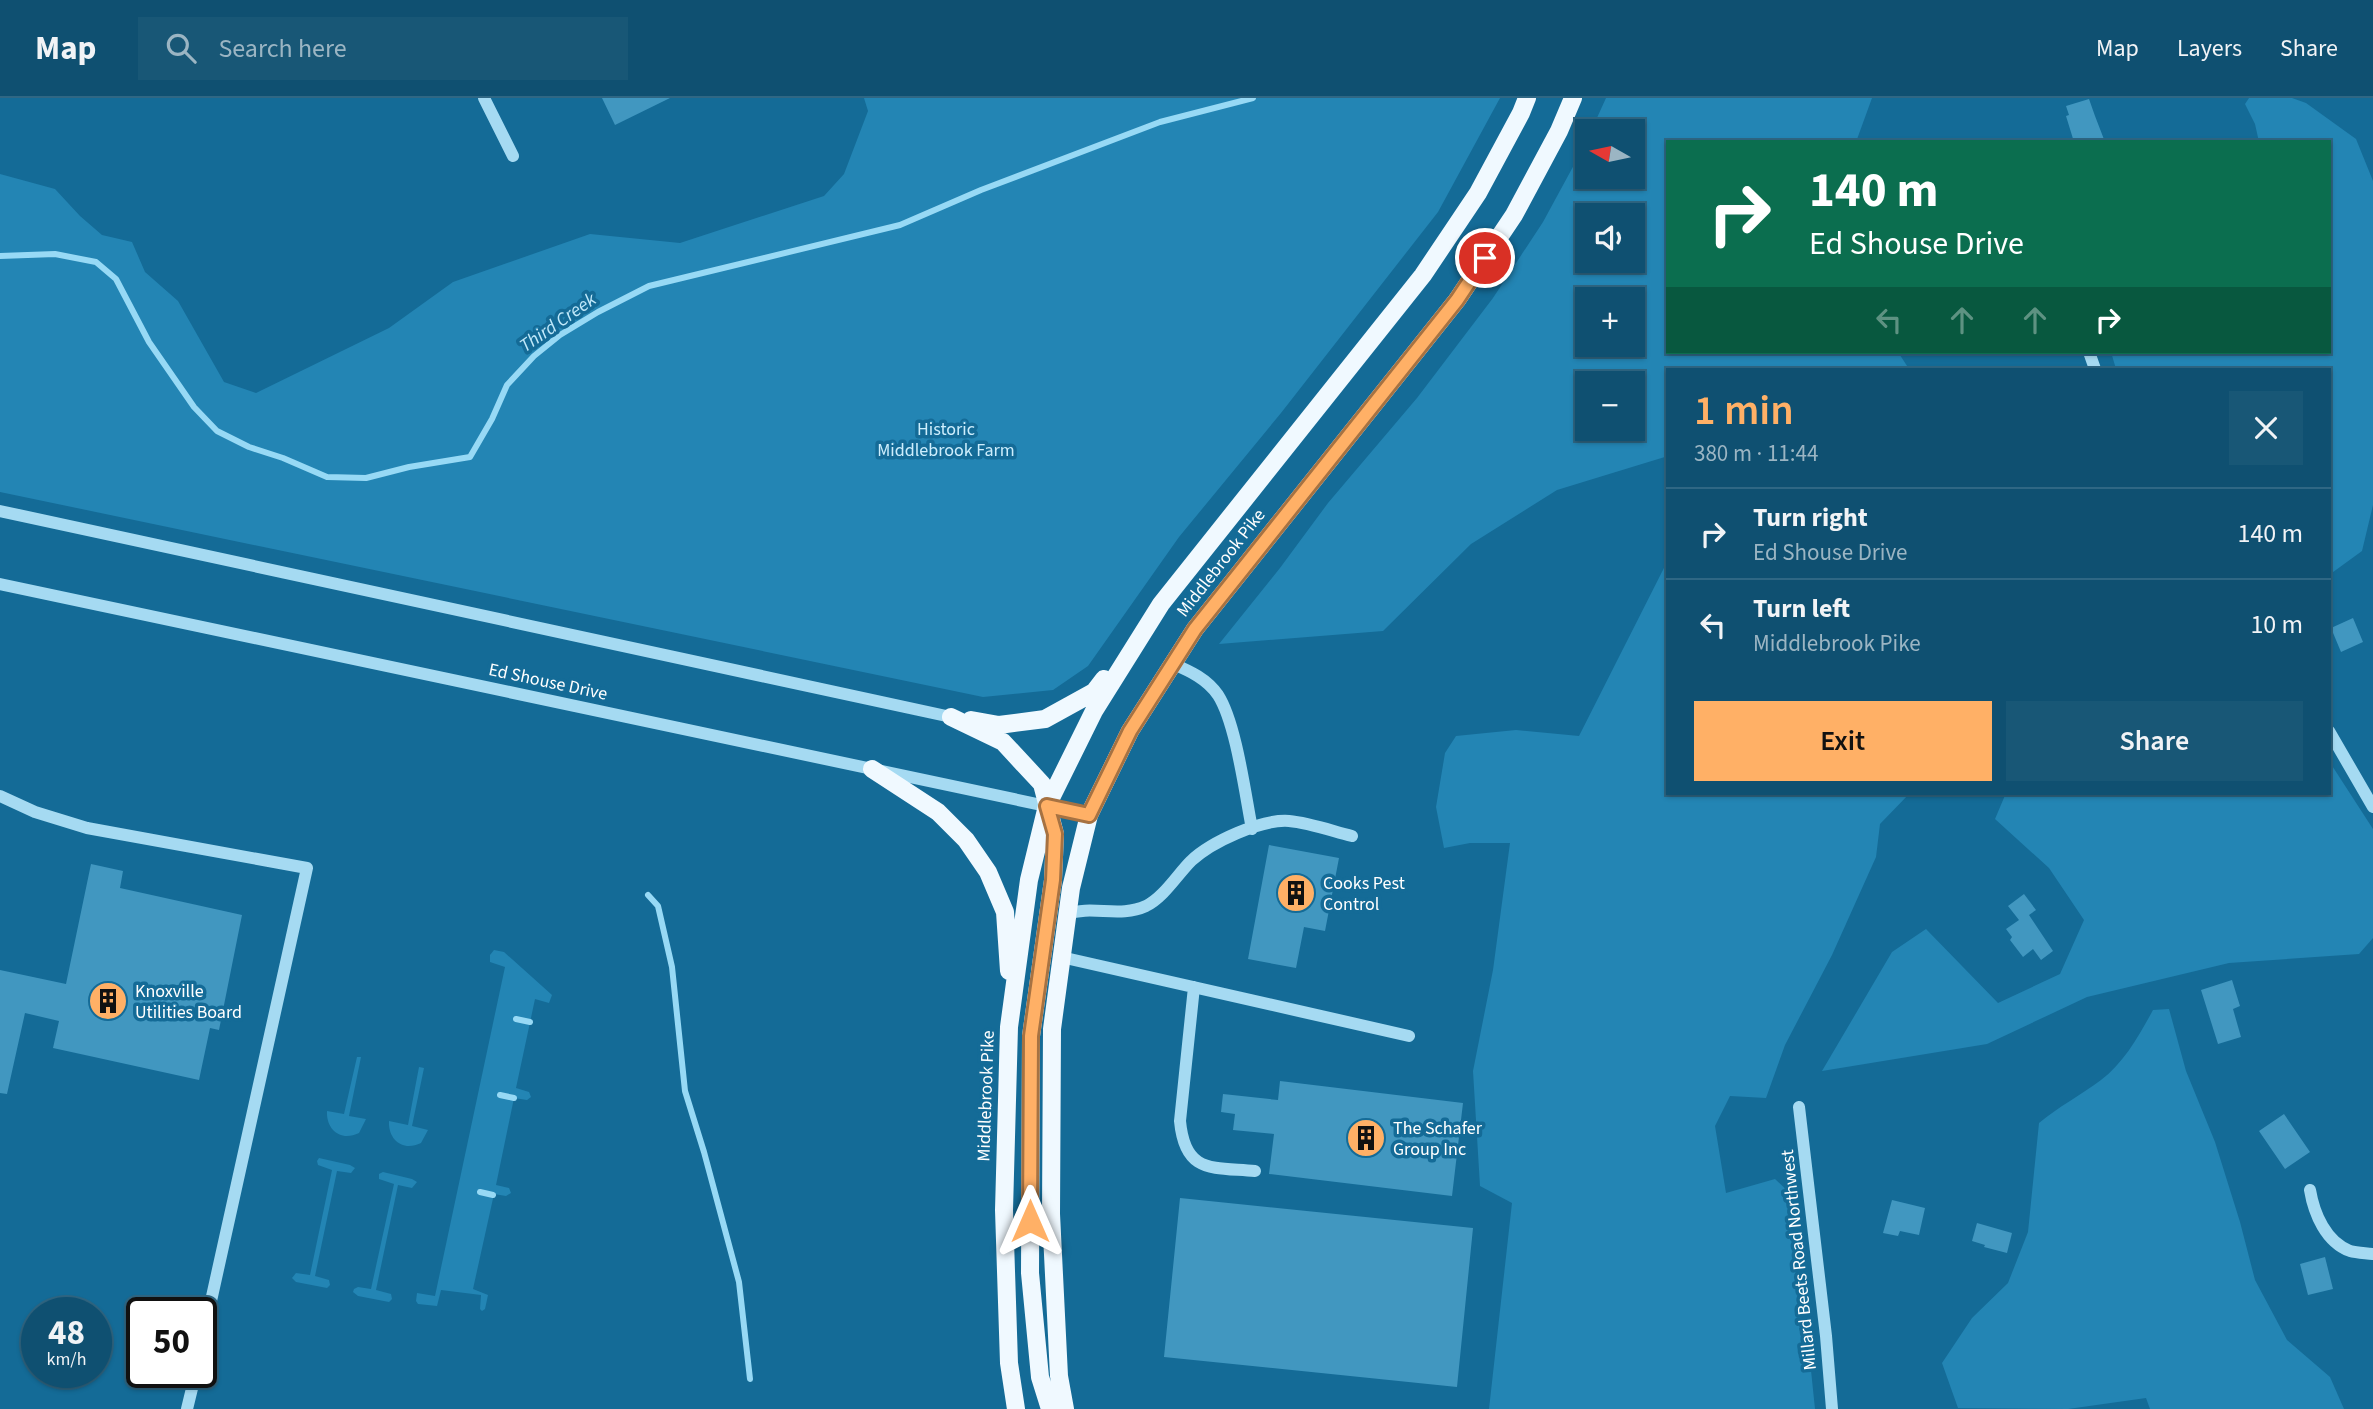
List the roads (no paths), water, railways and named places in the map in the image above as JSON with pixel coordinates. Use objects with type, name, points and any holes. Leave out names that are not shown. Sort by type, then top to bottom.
[{"type":"main road","name":"Middlebrook Pike","points":[[1016,1409],[1009,1363],[1004,1210],[1009,1027],[1029,880],[1047,806],[1094,710],[1161,604],[1423,275],[1478,194],[1527,98]]},
{"type":"main road","name":"Middlebrook Pike","points":[[1065,1409],[1059,1376],[1051,1214],[1052,1029],[1070,888],[1089,815],[1130,731],[1195,629],[1457,300],[1514,215],[1559,131],[1573,98]]},
{"type":"main road","points":[[951,717],[999,724],[1045,719],[1094,692],[1161,604]]},
{"type":"main road","points":[[951,717],[1003,742],[1042,783],[1055,834],[1053,880],[1031,1036],[1030,1273],[1040,1377],[1050,1409]]},
{"type":"main road","points":[[872,769],[938,812],[966,840],[988,872],[1005,912],[1012,1009]]},
{"type":"street","points":[[484,98],[513,156]]},
{"type":"street","points":[[0,511],[951,717]]},
{"type":"street","name":"Ed Shouse Drive","points":[[0,584],[1089,815]]},
{"type":"street","points":[[1172,664],[1191,671],[1217,694],[1230,722],[1252,829]]},
{"type":"street","points":[[2331,734],[2373,807]]},
{"type":"street","points":[[0,796],[35,813],[87,828],[307,868],[212,1297]]},
{"type":"street","points":[[1067,914],[1080,909],[1126,912],[1145,906],[1159,897],[1196,856],[1227,838],[1252,829],[1288,821],[1352,836]]},
{"type":"street","points":[[1061,957],[1409,1036]]},
{"type":"street","points":[[1194,987],[1180,1121],[1186,1151],[1193,1160],[1207,1166],[1255,1171]]},
{"type":"street","name":"Millard Beets Road Northwest","points":[[1799,1107],[1832,1409]]},
{"type":"street","points":[[2310,1190],[2320,1222],[2338,1244],[2352,1252],[2373,1254]]},
{"type":"street","points":[[187,1409],[192,1388]]},
{"type":"waterway","name":"Third Creek","points":[[0,256],[55,254],[96,262],[116,279],[149,342],[194,407],[217,431],[249,447],[327,477],[366,478],[409,467],[470,457],[492,419],[507,385],[534,356],[560,335],[649,286],[900,225],[981,190],[1160,122],[1253,98]]},
{"type":"waterway","points":[[648,895],[658,906],[672,967],[685,1091],[739,1282],[750,1379]]},
{"type":"waterway","points":[[516,1019],[530,1022]]},
{"type":"waterway","points":[[500,1095],[514,1098]]},
{"type":"waterway","points":[[480,1192],[493,1195]]},
{"type":"place","name":"Cooks Pest Control","points":[[1296,893]]},
{"type":"place","name":"Knoxville Utilities Board","points":[[108,1001]]},
{"type":"place","name":"The Schafer Group Inc","points":[[1366,1138]]},
{"type":"park label","name":"Historic Middlebrook Farm","points":[[946,439]]}]
